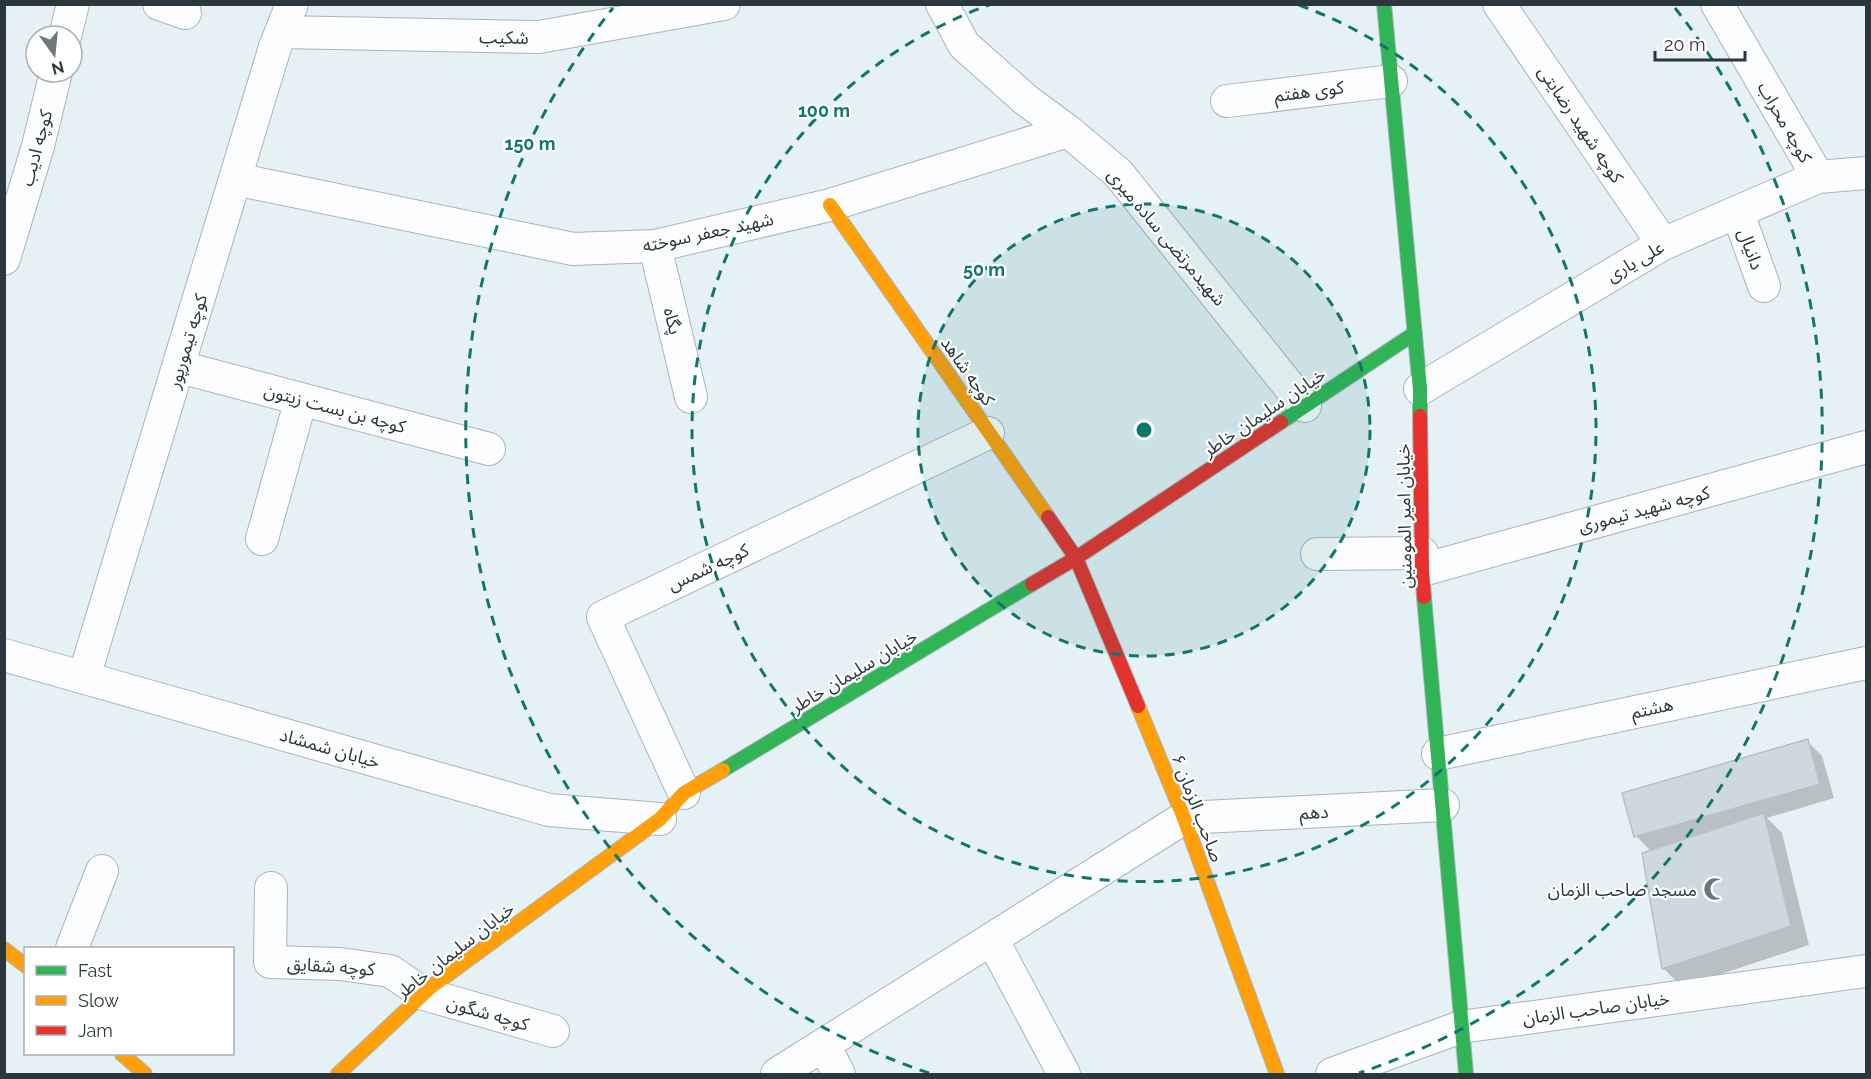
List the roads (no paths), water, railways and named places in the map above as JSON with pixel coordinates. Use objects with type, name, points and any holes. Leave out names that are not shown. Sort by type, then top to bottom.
[{"type":"street","points":[[68,24],[73,4]]},
{"type":"street","name":"شکیب","points":[[287,18],[539,37],[724,4]]},
{"type":"street","name":"شهیدمرتضی ساده میری","points":[[942,4],[964,45],[1026,100],[1068,131],[1118,173],[1305,406]]},
{"type":"street","name":"خیابان امیر المومنین","points":[[1384,4],[1420,389],[1422,562],[1466,1074]]},
{"type":"street","name":"کوچه شهید رضایتی","points":[[1499,4],[1663,244]]},
{"type":"street","name":"کوچه محراب","points":[[1717,4],[1818,177]]},
{"type":"street","name":"کوچه تیمورپور","points":[[84,678],[180,367],[235,179],[287,18]]},
{"type":"street","name":"کوی هفتم","points":[[1227,101],[1391,81]]},
{"type":"street","name":"کوچه ادیب","points":[[4,259],[38,146],[53,84]]},
{"type":"street","name":"شهید جعفر سوخته","points":[[235,179],[573,249],[655,246],[830,205],[1068,131]]},
{"type":"street","name":"علی یاری","points":[[1420,389],[1663,244],[1818,177],[1866,173]]},
{"type":"street","name":"کوچه شاهد","points":[[830,205],[1076,558]]},
{"type":"street","name":"دانیال","points":[[1738,213],[1764,285]]},
{"type":"street","name":"پگاه","points":[[655,246],[692,396]]},
{"type":"street","name":"خیابان سلیمان خاطر","points":[[338,1074],[442,979],[660,819],[684,793],[1076,558],[1415,333]]},
{"type":"street","name":"کوچه بن بست زیتون","points":[[180,367],[489,449]]},
{"type":"street","points":[[262,539],[301,399]]},
{"type":"street","name":"کوچه شمس","points":[[684,793],[603,617],[988,433]]},
{"type":"street","name":"کوچه شهید تیموری","points":[[1317,554],[1422,562],[1866,447]]},
{"type":"street","name":"صاحب الزمان ۶","points":[[1076,558],[1184,818],[1277,1074]]},
{"type":"street","name":"خیابان شمشاد","points":[[4,655],[549,810],[660,819]]},
{"type":"street","name":"هشتم","points":[[1438,754],[1866,663]]},
{"type":"street","name":"دهم","points":[[1184,818],[1443,805]]},
{"type":"street","points":[[777,1074],[1184,818]]},
{"type":"street","points":[[72,947],[102,871]]},
{"type":"street","name":"کوچه شقایق","points":[[272,888],[270,962],[340,964],[390,971],[424,994]]},
{"type":"street","points":[[992,939],[1064,1074]]},
{"type":"street","points":[[4,949],[24,964]]},
{"type":"street","name":"خیابان صاحب الزمان","points":[[1332,1074],[1461,1027],[1866,970]]},
{"type":"street","name":"کوچه شگون","points":[[424,994],[553,1031]]},
{"type":"street","points":[[824,1045],[839,1074]]},
{"type":"street","points":[[124,1055],[145,1074]]},
{"type":"place","name":"مسجد صاحب الزمان","points":[[1715,889]]}]
